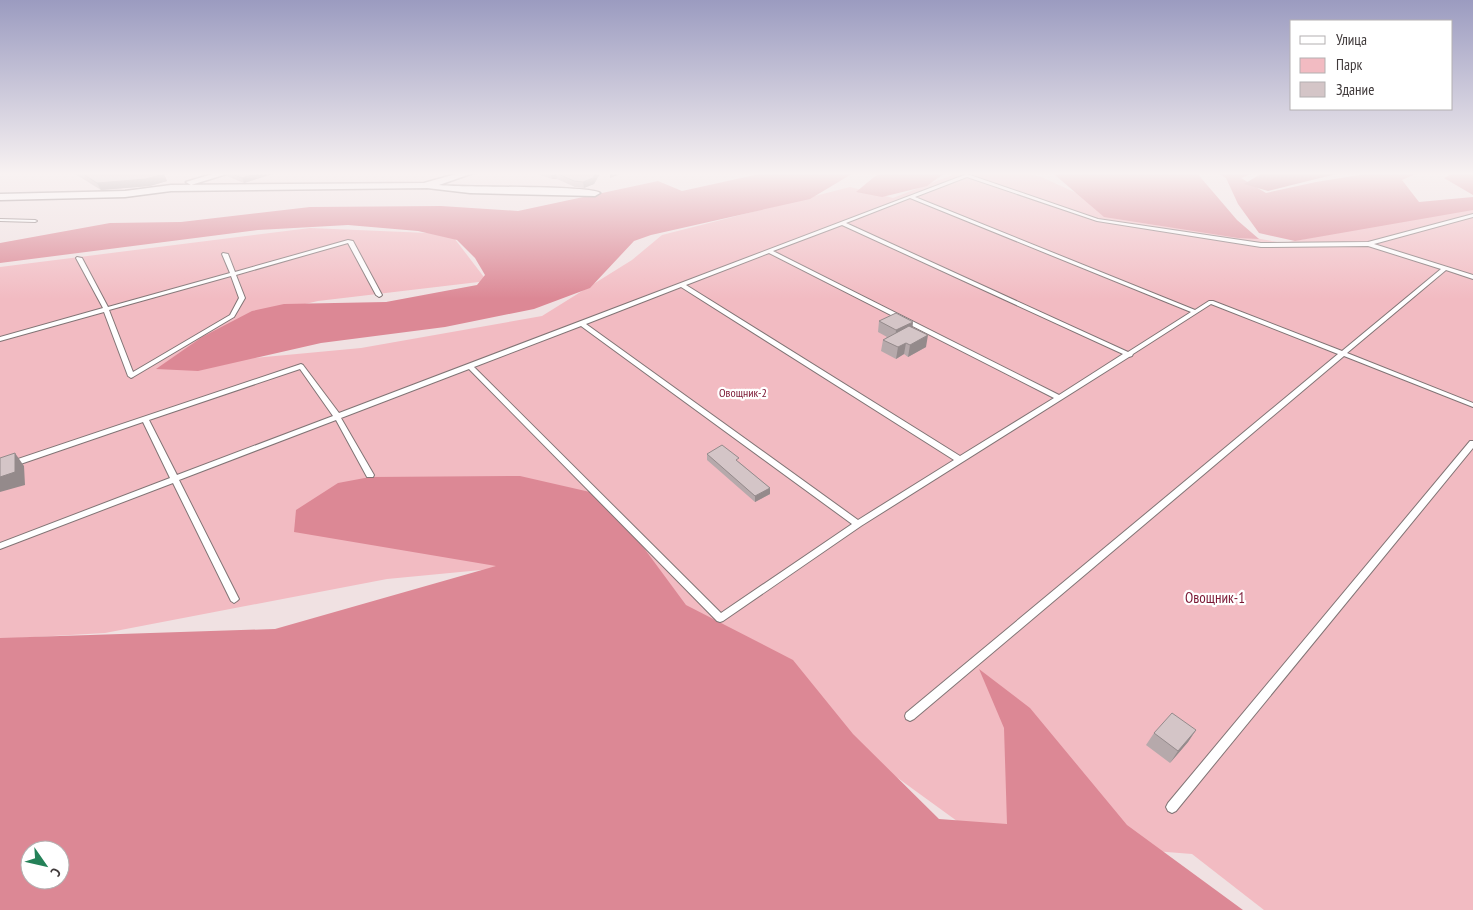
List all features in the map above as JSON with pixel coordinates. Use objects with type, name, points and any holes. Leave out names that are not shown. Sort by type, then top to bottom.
[{"type":"lane","points":[[0,546],[865,214]]},
{"type":"lane","points":[[954,214],[1195,312]]},
{"type":"lane","points":[[1081,214],[1097,220],[1260,245],[1368,244],[1473,215]]},
{"type":"lane","points":[[0,220],[35,221]]},
{"type":"lane","points":[[842,223],[1130,355]]},
{"type":"lane","points":[[0,339],[350,241],[379,295]]},
{"type":"lane","points":[[1368,244],[1473,277]]},
{"type":"lane","points":[[768,251],[1060,398]]},
{"type":"lane","points":[[79,258],[106,309],[132,376],[232,316],[242,298],[225,254]]},
{"type":"lane","points":[[910,716],[1445,268]]},
{"type":"lane","points":[[682,284],[960,460]]},
{"type":"lane","points":[[470,366],[720,618],[858,524],[1130,355],[1211,302],[1473,405]]},
{"type":"lane","points":[[581,323],[858,524]]},
{"type":"lane","points":[[0,468],[301,366],[337,416],[370,475]]},
{"type":"lane","points":[[145,419],[176,478],[234,599]]},
{"type":"lane","points":[[1172,807],[1473,443]]},
{"type":"green space","points":[[742,214],[1124,214],[1283,243],[1434,214],[1473,214],[1473,910],[1264,910],[1192,854],[979,837],[596,559],[387,579],[105,633],[0,639],[0,267],[310,228],[451,234],[487,281],[318,301],[236,320],[179,365],[361,348],[542,316],[632,260],[662,235]]},
{"type":"shaded area","points":[[246,214],[742,214],[651,235],[634,241],[590,288],[534,309],[445,327],[321,343],[198,371],[156,369],[202,337],[252,311],[284,304],[386,302],[477,285],[485,275],[475,258],[457,240],[418,231],[348,225],[258,230],[0,263],[0,243],[110,223],[181,222]]},
{"type":"shaded area","points":[[1101,214],[1232,214],[1259,239],[1238,238],[1104,217]]},
{"type":"shaded area","points":[[1246,214],[1447,214],[1295,241],[1259,233]]},
{"type":"shaded area","points":[[520,476],[590,492],[638,540],[686,605],[793,660],[853,734],[939,819],[1007,824],[1004,728],[979,669],[1030,708],[1127,825],[1243,910],[0,910],[0,638],[275,629],[496,566],[294,532],[296,510],[338,483],[370,477]]},
{"type":"building","points":[[896,313],[913,322],[896,330],[879,321]]},
{"type":"building","points":[[909,326],[928,335],[910,345],[906,343],[898,347],[883,340]]},
{"type":"building","points":[[722,445],[739,458],[736,460],[770,488],[755,496],[707,454]]},
{"type":"building","points":[[15,453],[15,472],[0,477],[0,458]]},
{"type":"building","points":[[1172,713],[1196,730],[1178,751],[1154,733]]},
{"type":"park label","name":"Овощник-2","points":[[743,392]]},
{"type":"park label","name":"Овощник-1","points":[[1215,597]]}]
